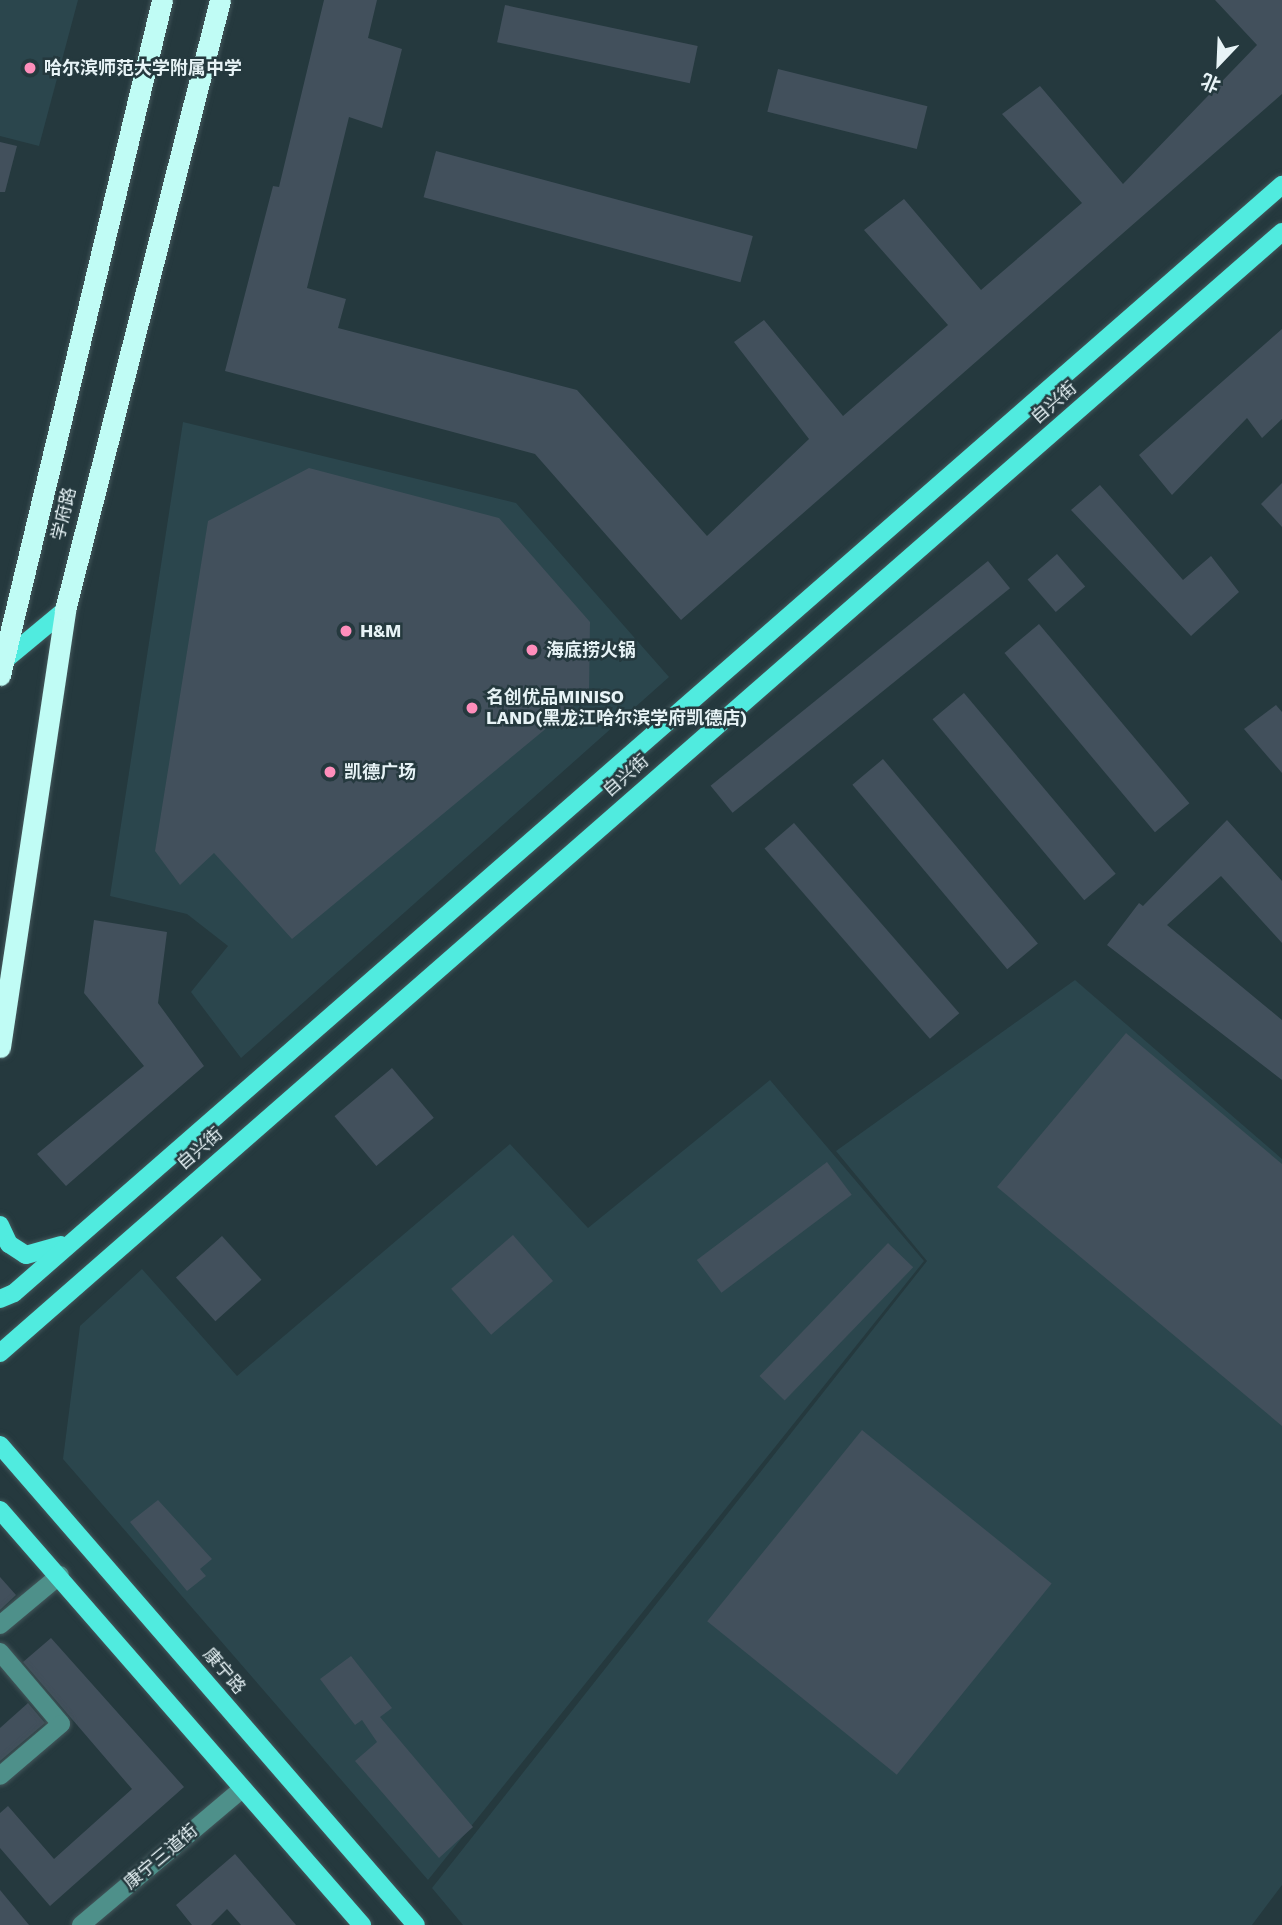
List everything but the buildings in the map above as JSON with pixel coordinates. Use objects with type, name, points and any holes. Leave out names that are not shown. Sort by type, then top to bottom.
[{"type":"highway","name":"学府路","points":[[1,667],[6,626],[162,0]]},
{"type":"highway","name":"学府路","points":[[0,1047],[65,610],[220,0]]},
{"type":"main road","name":"自兴街","points":[[0,1299],[15,1293],[1282,186]]},
{"type":"main road","name":"自兴街","points":[[0,1353],[1282,232]]},
{"type":"main road","points":[[1,667],[65,610]]},
{"type":"main road","points":[[0,1225],[9,1244],[26,1255],[50,1252],[85,1231]]},
{"type":"main road","name":"康宁路","points":[[0,1445],[416,1925]]},
{"type":"main road","points":[[0,1510],[60,1575],[362,1925]]},
{"type":"street","points":[[0,1625],[60,1575]]},
{"type":"street","points":[[0,1652],[61,1724],[0,1776]]},
{"type":"street","name":"康宁三道街","points":[[81,1925],[242,1789]]},
{"type":"shaded area","name":"哈尔滨师范大学附属中学","points":[[0,0],[78,0],[39,146],[0,136]]},
{"type":"shaded area","name":"凯德广场","points":[[183,422],[516,503],[669,677],[241,1058],[191,992],[228,946],[187,914],[110,896]]},
{"type":"shaded area","points":[[1075,980],[1282,1159],[1282,1885],[1252,1925],[463,1925],[432,1888],[927,1261],[836,1151]]},
{"type":"shaded area","points":[[770,1080],[924,1261],[428,1880],[63,1459],[80,1326],[142,1269],[237,1376],[510,1144],[588,1228]]},
{"type":"place","name":"哈尔滨师范大学附属中学","points":[[30,68]]},
{"type":"place","name":"H&M","points":[[346,631]]},
{"type":"place","name":"海底捞火锅","points":[[532,650]]},
{"type":"place","name":"名创优品MINISO LAND(黑龙江哈尔滨学府凯德店)","points":[[472,708]]},
{"type":"place","name":"凯德广场","points":[[330,772]]}]
